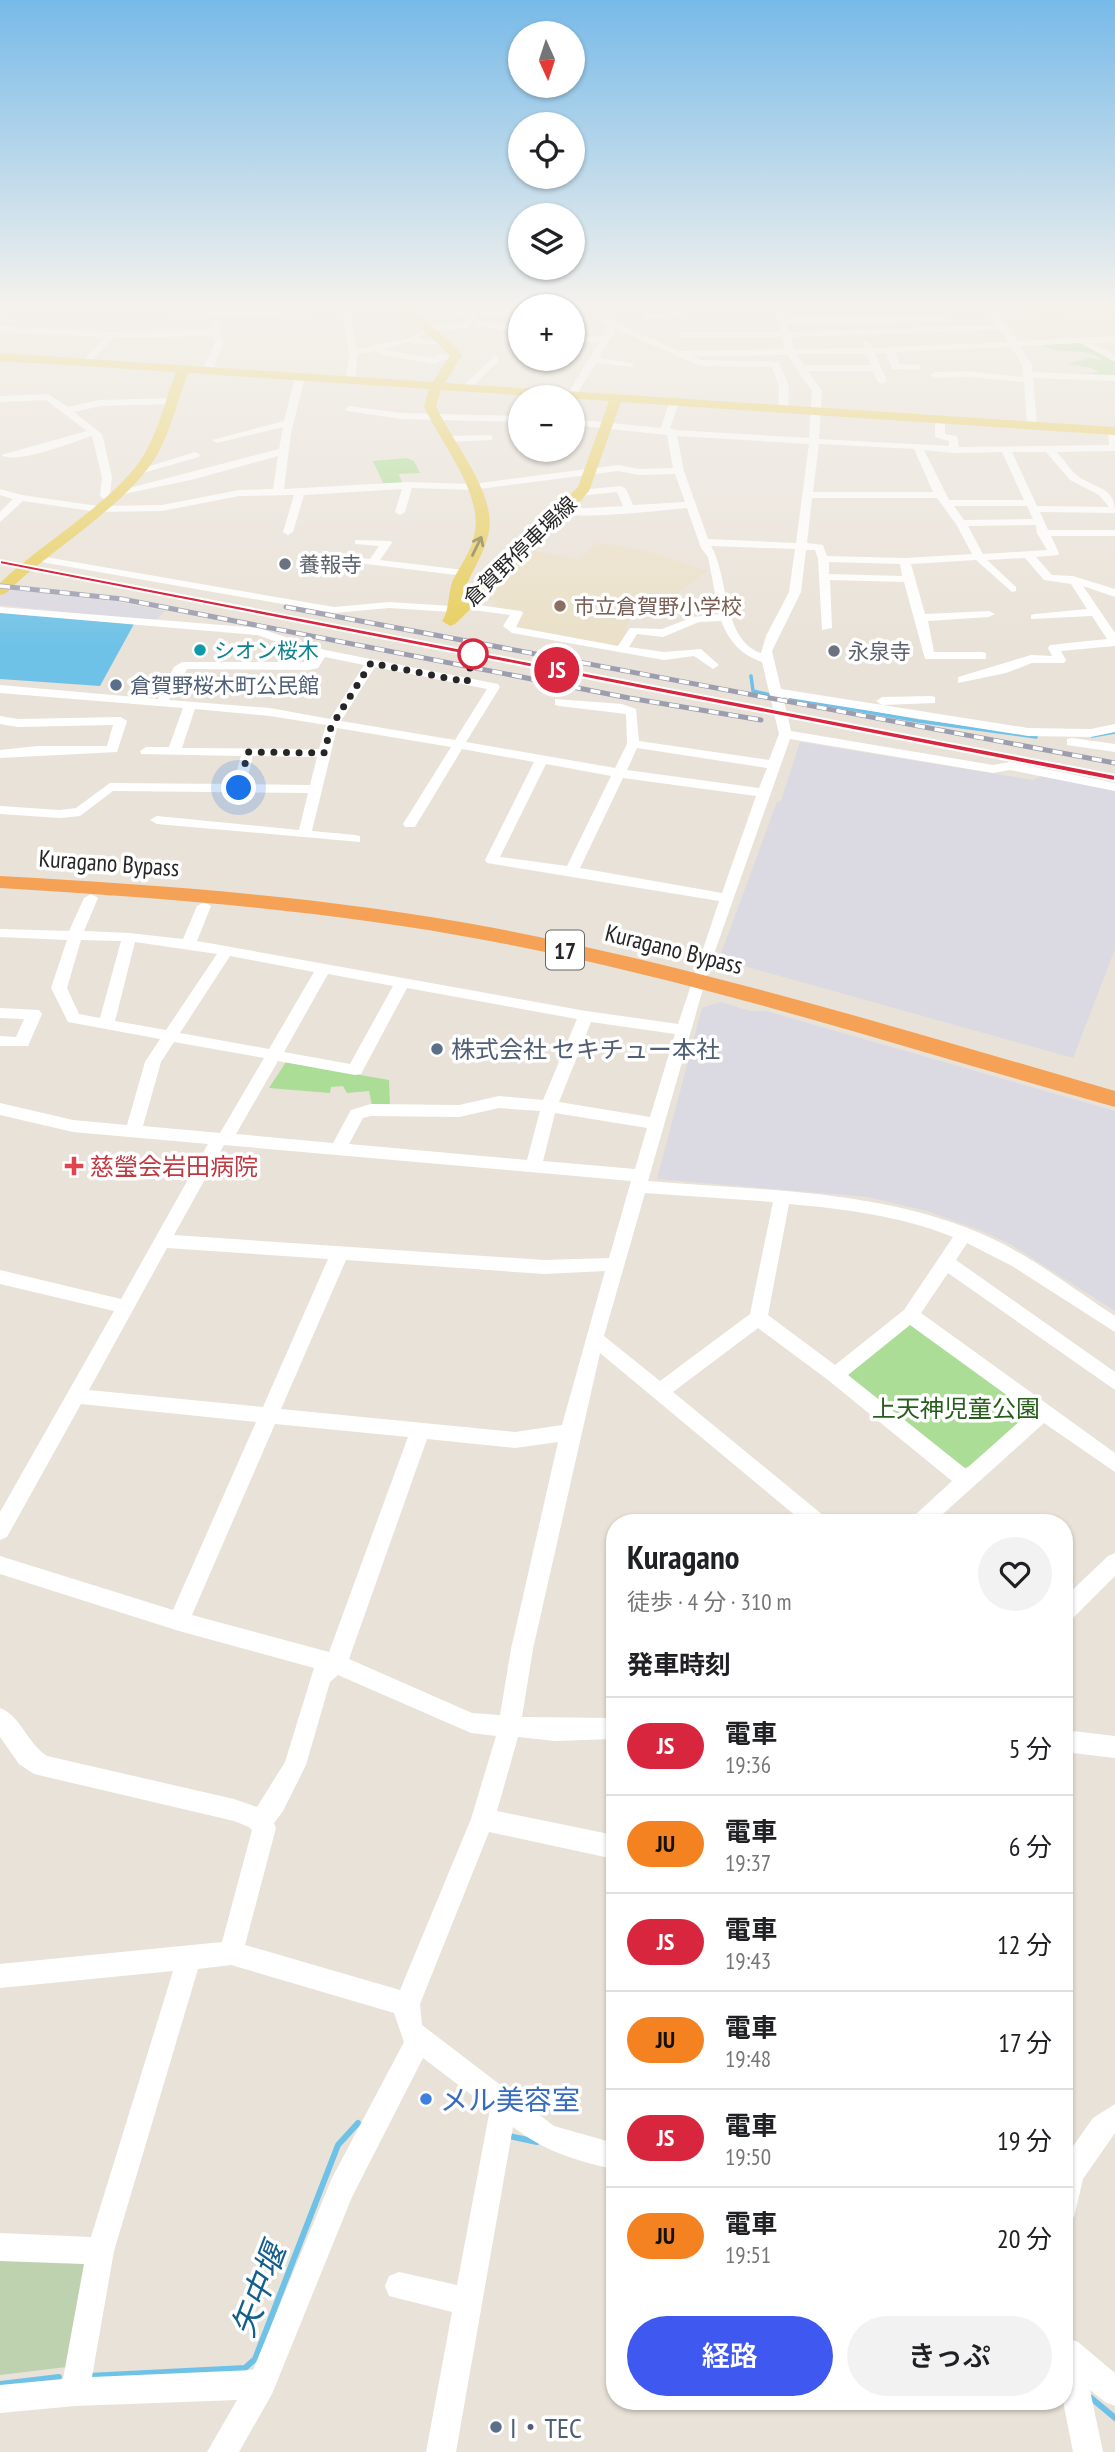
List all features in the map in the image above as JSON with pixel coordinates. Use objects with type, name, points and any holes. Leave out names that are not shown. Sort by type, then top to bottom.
[{"type":"highway","name":"Kuragano Bypass","points":[[0,872],[214,885],[401,908],[586,940],[1115,1099]]},
{"type":"highway","name":"Kuragano Bypass","points":[[0,882],[209,896],[359,913],[489,933],[700,974],[1115,1085]]},
{"type":"main road","points":[[0,591],[34,558],[108,500],[139,471],[152,452],[165,418]]},
{"type":"main road","points":[[435,418],[480,503],[483,533],[464,573],[455,613]]},
{"type":"main road","name":"倉賀野停車場線","points":[[455,613],[579,494],[592,470],[609,418]]},
{"type":"main road","points":[[931,418],[1114,431]]},
{"type":"street","points":[[75,418],[97,434],[107,477],[105,496],[108,500]]},
{"type":"street","points":[[278,492],[289,418]]},
{"type":"street","points":[[671,418],[668,431],[679,471],[704,542],[713,557],[726,617],[738,644],[752,655],[766,659]]},
{"type":"street","points":[[606,2153],[569,2145],[545,2135],[412,2033],[407,2015],[408,2004],[483,1819],[510,1725],[522,1649],[570,1432],[594,1338],[700,974],[785,734],[766,659],[769,638],[793,599],[816,418]]},
{"type":"street","points":[[1032,418],[1032,425]]},
{"type":"street","points":[[940,419],[940,437],[954,438],[954,450]]},
{"type":"street","points":[[217,440],[288,423]]},
{"type":"street","points":[[585,423],[706,436],[1006,451],[1115,448],[1114,431]]},
{"type":"street","points":[[3,459],[94,432]]},
{"type":"street","points":[[448,439],[489,438]]},
{"type":"street","points":[[918,447],[944,499],[981,559],[1012,589]]},
{"type":"street","points":[[1050,450],[1074,478],[1103,493],[1115,508]]},
{"type":"street","points":[[108,500],[284,451]]},
{"type":"street","points":[[823,559],[905,561],[1054,554],[1006,451]]},
{"type":"street","points":[[139,471],[197,458],[211,472]]},
{"type":"street","points":[[0,492],[21,498],[108,500],[162,508],[239,493],[408,485],[472,487],[618,468],[639,472],[679,471]]},
{"type":"street","points":[[400,512],[408,485]]},
{"type":"street","points":[[579,494],[621,489],[629,509]]},
{"type":"street","points":[[288,532],[300,492]]},
{"type":"street","points":[[807,494],[1115,508]]},
{"type":"street","points":[[0,519],[11,505],[21,498]]},
{"type":"street","points":[[563,512],[591,513],[692,505]]},
{"type":"street","points":[[961,523],[1115,533]]},
{"type":"street","points":[[367,539],[387,543],[373,562]]},
{"type":"street","points":[[704,542],[819,547],[823,559],[826,628]]},
{"type":"street","points":[[1048,544],[1115,543]]},
{"type":"street","points":[[1028,555],[1048,578],[1073,579],[1104,587],[1115,594]]},
{"type":"street","points":[[34,558],[334,610],[389,605],[455,613],[517,613],[509,626],[512,629],[664,656],[697,652],[713,664]]},
{"type":"street","points":[[354,560],[464,573]]},
{"type":"street","points":[[905,561],[914,602],[923,618],[929,656],[982,656]]},
{"type":"street","points":[[824,577],[908,579]]},
{"type":"street","points":[[962,680],[1031,659],[1060,660],[1054,648],[1115,642],[1073,579]]},
{"type":"street","points":[[0,610],[246,631],[322,653],[494,687],[410,824]]},
{"type":"street","points":[[1035,617],[1095,612]]},
{"type":"street","points":[[923,618],[989,614]]},
{"type":"street","points":[[621,650],[634,630],[663,633],[697,619],[726,617]]},
{"type":"street","points":[[162,702],[180,667],[186,665],[309,666],[314,665],[322,653]]},
{"type":"street","points":[[305,833],[334,722],[371,663]]},
{"type":"street","points":[[0,688],[270,712],[619,773],[763,793]]},
{"type":"street","points":[[774,692],[1039,733],[1091,733],[1115,728]]},
{"type":"street","points":[[840,702],[931,700]]},
{"type":"street","points":[[559,702],[622,708],[632,712],[633,744],[572,871]]},
{"type":"street","points":[[174,751],[190,705]]},
{"type":"street","points":[[0,720],[18,723],[121,721],[112,749],[76,752],[40,750],[13,755],[0,754]]},
{"type":"street","points":[[1039,733],[1056,740],[1115,748]]},
{"type":"street","points":[[785,734],[993,769],[1010,766],[1115,787]]},
{"type":"street","points":[[633,744],[774,765]]},
{"type":"street","points":[[146,751],[324,753]]},
{"type":"street","points":[[239,788],[248,752]]},
{"type":"street","points":[[542,760],[492,860],[727,898]]},
{"type":"street","points":[[0,810],[60,814],[80,812],[110,787],[315,789]]},
{"type":"street","points":[[157,820],[355,839]]},
{"type":"street","points":[[91,898],[75,935],[59,988],[73,1018],[355,1070],[403,981]]},
{"type":"street","points":[[188,944],[204,906]]},
{"type":"street","points":[[0,933],[129,937],[188,944],[586,1016],[683,1030]]},
{"type":"street","points":[[106,1024],[129,937]]},
{"type":"street","points":[[134,1130],[153,1062],[227,950]]},
{"type":"street","points":[[0,1531],[162,1241],[324,968]]},
{"type":"street","points":[[0,1013],[34,1014],[22,1042],[0,1041]]},
{"type":"street","points":[[534,1166],[549,1106],[586,1016]]},
{"type":"street","points":[[337,1151],[357,1114],[371,1110],[459,1111],[499,1102],[549,1106],[656,1124]]},
{"type":"street","points":[[0,1109],[73,1126],[534,1166],[885,1209],[987,1244],[1115,1325]]},
{"type":"street","points":[[661,1391],[758,1318],[782,1198]]},
{"type":"street","points":[[835,1375],[910,1315],[964,1234]]},
{"type":"street","points":[[162,1241],[544,1267],[616,1264]]},
{"type":"street","points":[[179,1621],[339,1255]]},
{"type":"street","points":[[945,1262],[1115,1382]]},
{"type":"street","points":[[0,1277],[127,1307]]},
{"type":"street","points":[[910,1315],[1115,1464]]},
{"type":"street","points":[[758,1318],[835,1375],[966,1481]]},
{"type":"street","points":[[594,1338],[807,1514]]},
{"type":"street","points":[[76,1396],[515,1440],[570,1432]]},
{"type":"street","points":[[930,1514],[1043,1412]]},
{"type":"street","points":[[260,1822],[275,1804],[295,1765],[321,1676],[336,1664],[421,1431]]},
{"type":"street","points":[[1073,1603],[1115,1562]]},
{"type":"street","points":[[0,1565],[179,1621],[336,1664],[471,1723],[555,1730],[606,1729]]},
{"type":"street","points":[[0,1718],[27,1756],[42,1766],[234,1810],[257,1818],[264,1828],[231,1953]]},
{"type":"street","points":[[1073,1742],[1115,1747]]},
{"type":"street","points":[[483,1819],[606,1845]]},
{"type":"street","points":[[0,1976],[231,1953],[408,2004]]},
{"type":"street","points":[[75,2392],[100,2251],[189,1958]]},
{"type":"street","points":[[222,2452],[262,2384],[342,2188],[419,2039]]},
{"type":"street","points":[[441,2452],[442,2433],[469,2302],[504,2104]]},
{"type":"street","points":[[1073,2170],[1102,2127],[1115,2117]]},
{"type":"street","points":[[0,2247],[100,2251]]},
{"type":"street","points":[[399,2286],[469,2302]]},
{"type":"street","points":[[1073,2357],[1115,2392]]},
{"type":"street","points":[[1073,2383],[1088,2452]]},
{"type":"street","points":[[0,2399],[75,2392],[262,2384]]},
{"type":"shaded area","points":[[597,542],[650,552],[707,571],[675,596],[656,594],[650,609],[633,608],[620,647],[516,628],[520,613],[493,608],[498,601],[483,598],[531,550],[580,560]]},
{"type":"shaded area","points":[[7,589],[104,599],[165,611],[154,622],[0,605],[0,596]]},
{"type":"shaded area","points":[[800,742],[1033,780],[1041,776],[1115,790],[1115,949],[1073,1058],[719,959],[777,802],[781,801]]},
{"type":"shaded area","points":[[720,1002],[750,1011],[766,1011],[1115,1111],[1115,1311],[1010,1244],[927,1211],[868,1197],[657,1179],[702,1008]]},
{"type":"green space","points":[[407,458],[414,461],[420,473],[399,474],[402,483],[384,485],[373,461]]},
{"type":"green space","points":[[286,1062],[389,1080],[390,1106],[372,1105],[369,1091],[347,1093],[343,1086],[331,1087],[330,1093],[269,1088]]},
{"type":"green space","name":"上天神児童公園","points":[[907,1324],[915,1325],[1029,1409],[1029,1414],[971,1466],[963,1468],[850,1379],[848,1373]]},
{"type":"green space","points":[[0,2254],[92,2260],[67,2367],[0,2375]]},
{"type":"water","points":[[0,612],[134,624],[100,686],[0,679]]},
{"type":"waterway","points":[[751,676],[753,691],[775,696]]},
{"type":"waterway","points":[[791,698],[918,721],[1036,737]]},
{"type":"waterway","points":[[1092,736],[1115,732]]},
{"type":"waterway","name":"矢中堰","points":[[88,2376],[245,2368],[255,2359],[338,2145],[358,2123]]},
{"type":"waterway","name":"矢中堰","points":[[509,2136],[537,2142]]},
{"type":"waterway","name":"矢中堰","points":[[0,2384],[59,2377]]},
{"type":"waterway","name":"矢中堰","points":[[1090,2397],[1115,2418]]},
{"type":"railway","points":[[0,562],[1115,778]]},
{"type":"railway","points":[[0,586],[122,599],[629,698],[761,720]]},
{"type":"railway","points":[[286,607],[1115,763]]},
{"type":"train","name":"JS","points":[[0,562],[1115,778]]},
{"type":"place","name":"養報寺","points":[[285,564]]},
{"type":"place","name":"市立倉賀野小学校","points":[[560,606]]},
{"type":"place","name":"シオン桜木","points":[[200,650]]},
{"type":"place","name":"永泉寺","points":[[834,651]]},
{"type":"place","name":"倉賀野桜木町公民館","points":[[116,685]]},
{"type":"place","name":"株式会社 セキチュー本社","points":[[437,1049]]},
{"type":"place","name":"慈瑩会岩田病院","points":[[74,1166]]},
{"type":"place","name":"メル美容室","points":[[426,2099]]},
{"type":"place","name":"I・TEC","points":[[496,2427]]},
{"type":"route","points":[[239,788],[248,752],[324,753],[331,727],[371,663],[467,682],[473,654]]}]
